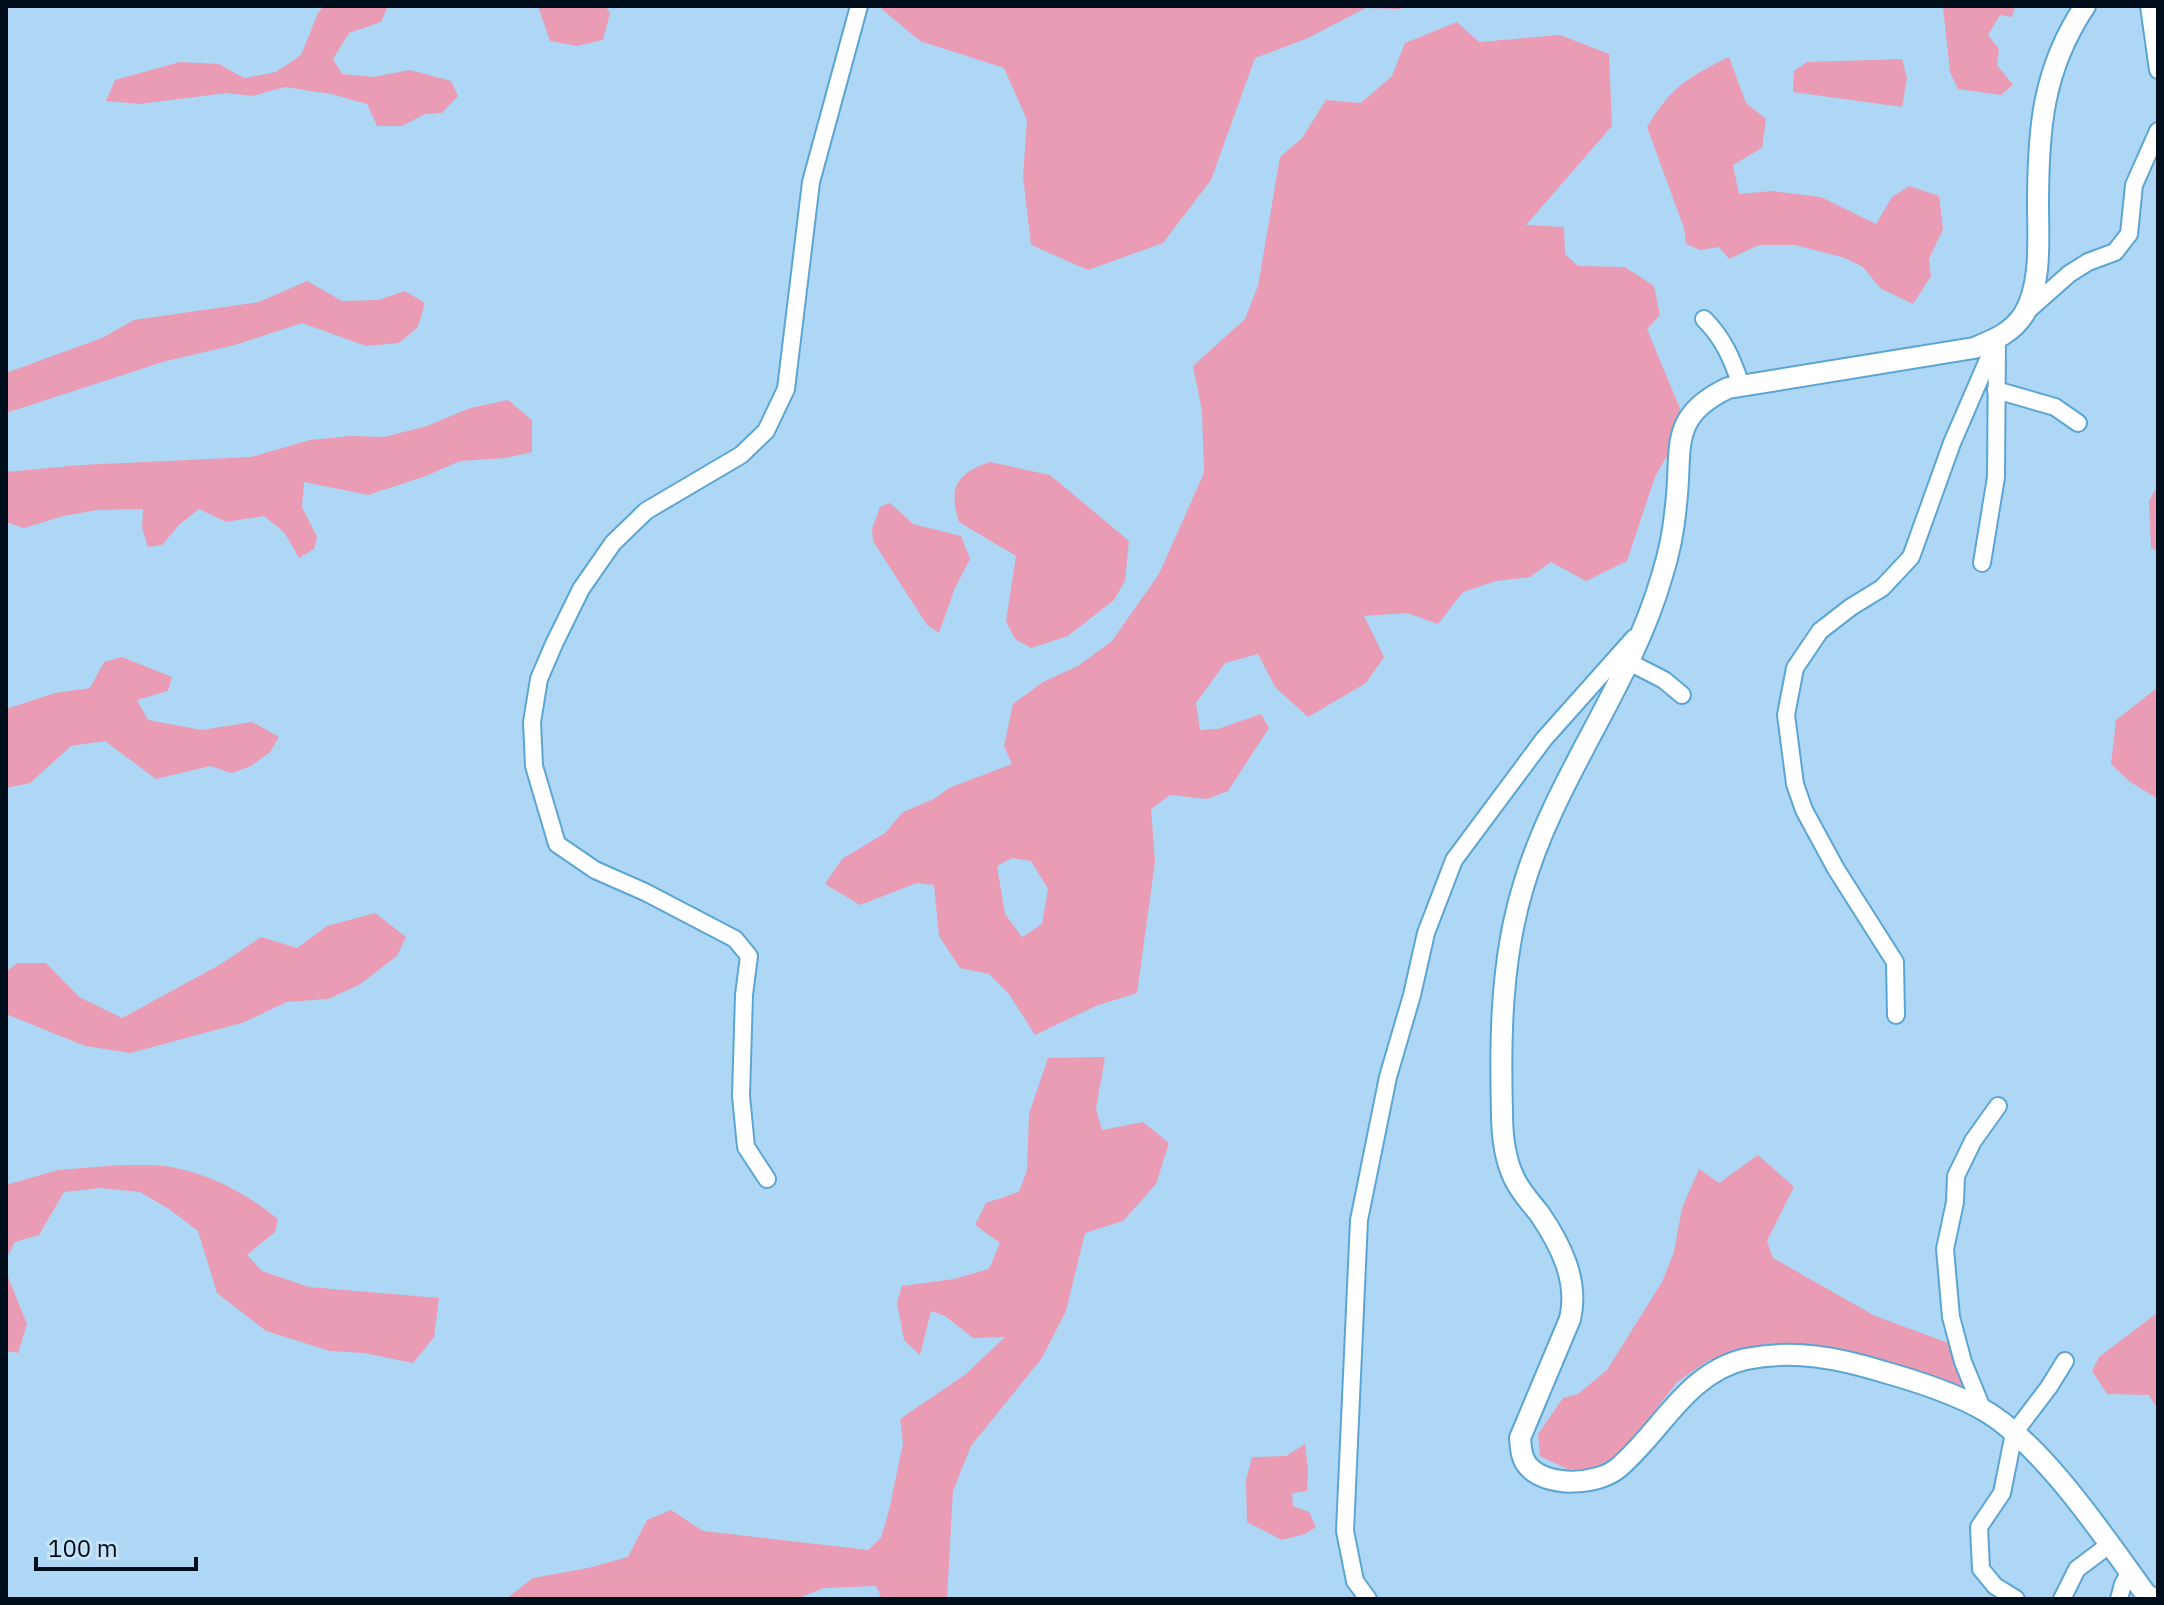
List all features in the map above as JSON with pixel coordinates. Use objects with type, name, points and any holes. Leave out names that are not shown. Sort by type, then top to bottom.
[{"type":"main road","points":[[2085,6],[2058,54],[2047,85],[2041,122],[2035,285],[2024,314],[2004,336],[1974,348],[1741,385],[1708,398],[1686,423],[1681,437],[1676,505],[1669,546],[1648,622],[1567,781],[1522,890],[1511,939],[1504,1000],[1502,1117],[1506,1154],[1514,1178],[1563,1255],[1571,1275],[1575,1300],[1520,1438],[1522,1458],[1530,1469],[1563,1481],[1601,1478],[1617,1469],[1684,1395],[1711,1374],[1744,1360],[1817,1355],[1847,1361],[1905,1378],[1982,1408],[2014,1433],[2057,1476],[2153,1599]]},
{"type":"street","points":[[767,1179],[746,1147],[741,1096],[744,995],[749,956],[735,939],[595,870],[557,844],[534,766],[532,722],[539,679],[554,644],[581,589],[613,543],[646,511],[741,455],[766,431],[786,389],[811,182],[859,6]]},
{"type":"street","points":[[2149,6],[2158,70]]},
{"type":"street","points":[[2024,314],[2069,274],[2088,262],[2115,252],[2129,234],[2134,185],[2158,131]]},
{"type":"street","points":[[1704,319],[1721,335],[1741,385]]},
{"type":"street","points":[[1982,563],[1996,477],[1997,339]]},
{"type":"street","points":[[1896,1015],[1895,962],[1836,869],[1804,810],[1795,784],[1786,715],[1795,668],[1820,631],[1882,588],[1911,557],[1952,443],[1997,339]]},
{"type":"street","points":[[1996,390],[2055,407],[2078,423]]},
{"type":"street","points":[[1368,1599],[1355,1581],[1345,1531],[1359,1220],[1388,1077],[1426,933],[1454,860],[1544,739],[1648,622]]},
{"type":"street","points":[[1629,662],[1664,680],[1682,695]]},
{"type":"street","points":[[1982,1408],[1963,1362],[1951,1317],[1945,1249],[1955,1202],[1956,1176],[1973,1141],[1998,1106]]},
{"type":"street","points":[[2016,1599],[1995,1586],[1981,1569],[1979,1527],[2002,1493],[2014,1433],[2065,1361]]},
{"type":"street","points":[[2062,1599],[2077,1569],[2109,1545]]},
{"type":"street","points":[[2119,1599],[2130,1572]]},
{"type":"shaded area","points":[[324,6],[388,6],[381,22],[349,33],[333,59],[342,74],[373,77],[410,70],[451,81],[458,96],[442,113],[425,114],[402,126],[377,126],[367,104],[331,94],[285,87],[252,96],[226,93],[140,104],[106,101],[115,80],[180,62],[219,64],[244,78],[276,72],[301,55],[318,13]]},
{"type":"shaded area","points":[[538,6],[605,6],[610,13],[603,40],[577,46],[550,41]]},
{"type":"shaded area","points":[[878,6],[1401,6],[1401,9],[1366,8],[1306,39],[1255,58],[1211,180],[1163,243],[1088,270],[1031,245],[1023,176],[1027,120],[1004,68],[920,41]]},
{"type":"shaded area","points":[[2015,6],[2012,17],[2000,15],[1988,35],[1999,49],[1997,65],[2013,85],[2001,95],[1958,89],[1950,72],[1943,7]]},
{"type":"shaded area","points":[[1457,22],[1479,42],[1560,35],[1609,54],[1612,126],[1526,225],[1564,227],[1565,254],[1578,266],[1625,267],[1654,286],[1660,315],[1647,329],[1686,423],[1655,477],[1627,561],[1586,581],[1551,562],[1530,577],[1496,581],[1463,592],[1438,624],[1407,613],[1364,616],[1384,657],[1366,683],[1308,717],[1275,687],[1258,654],[1225,663],[1196,703],[1200,730],[1218,729],[1261,714],[1269,728],[1228,791],[1207,799],[1170,795],[1151,809],[1155,862],[1137,993],[1096,1006],[1035,1035],[1009,994],[989,974],[960,968],[939,936],[934,885],[917,883],[860,905],[825,884],[842,859],[885,833],[903,812],[934,799],[949,788],[1012,764],[1004,746],[1013,704],[1043,682],[1078,666],[1112,641],[1159,574],[1204,473],[1202,411],[1193,366],[1245,319],[1258,286],[1280,157],[1302,138],[1326,100],[1361,103],[1392,76],[1405,43]],"holes":[[[1012,858],[1031,861],[1048,889],[1042,924],[1022,937],[1005,914],[997,866]]]},
{"type":"shaded area","points":[[1729,57],[1746,103],[1766,119],[1762,148],[1733,165],[1739,194],[1773,191],[1821,197],[1876,224],[1892,197],[1909,186],[1939,196],[1943,229],[1929,259],[1931,276],[1913,304],[1880,288],[1863,267],[1845,258],[1795,245],[1759,245],[1729,259],[1719,247],[1700,250],[1686,244],[1684,228],[1647,127],[1664,102],[1682,84]]},
{"type":"shaded area","points":[[1902,59],[1907,78],[1902,107],[1793,92],[1794,71],[1807,62]]},
{"type":"shaded area","points":[[307,281],[342,301],[378,300],[405,291],[425,303],[418,327],[399,343],[366,346],[302,323],[235,345],[166,361],[6,413],[6,373],[102,338],[134,320],[259,302]]},
{"type":"shaded area","points":[[508,400],[532,420],[532,452],[506,458],[460,461],[368,495],[304,482],[302,507],[317,537],[314,549],[299,558],[284,532],[264,516],[226,522],[199,509],[179,525],[162,545],[148,547],[142,528],[143,509],[97,510],[24,528],[6,522],[6,472],[81,465],[251,457],[310,440],[384,437],[427,426],[470,408]]},
{"type":"shaded area","points":[[990,462],[1050,475],[1129,541],[1125,581],[1114,600],[1068,636],[1031,648],[1015,639],[1006,621],[1016,556],[959,522],[955,499],[958,483],[970,471]]},
{"type":"shaded area","points":[[2158,484],[2158,550],[2151,548],[2149,501]]},
{"type":"shaded area","points":[[890,503],[913,524],[961,536],[970,559],[955,588],[939,633],[927,625],[873,541],[872,529],[880,507]]},
{"type":"shaded area","points":[[122,657],[172,677],[168,691],[137,700],[148,720],[202,730],[252,722],[279,737],[270,752],[251,766],[232,773],[210,766],[156,779],[105,741],[71,746],[30,783],[6,788],[6,709],[55,693],[90,688],[104,662]]},
{"type":"shaded area","points":[[2158,687],[2158,799],[2129,781],[2111,764],[2116,720]]},
{"type":"shaded area","points":[[375,913],[406,937],[397,956],[359,985],[328,999],[287,1002],[242,1023],[130,1053],[85,1046],[6,1014],[6,972],[17,963],[46,963],[79,997],[122,1018],[221,964],[261,937],[297,948],[327,926]]},
{"type":"shaded area","points":[[1105,1057],[1096,1109],[1102,1130],[1143,1122],[1169,1143],[1156,1184],[1123,1221],[1085,1233],[1066,1311],[1042,1358],[971,1446],[953,1491],[947,1599],[882,1599],[876,1586],[824,1588],[796,1599],[506,1599],[533,1578],[628,1557],[647,1520],[671,1510],[703,1531],[868,1550],[881,1538],[890,1506],[903,1443],[900,1419],[966,1374],[1005,1337],[973,1338],[945,1316],[931,1311],[920,1355],[904,1340],[897,1303],[902,1286],[954,1279],[989,1269],[1000,1243],[975,1225],[986,1203],[1019,1192],[1027,1170],[1029,1114],[1048,1058]]},
{"type":"shaded area","points":[[1758,1155],[1794,1187],[1767,1241],[1773,1258],[1875,1316],[1954,1345],[1974,1400],[1911,1369],[1823,1349],[1765,1344],[1709,1360],[1677,1382],[1609,1470],[1567,1469],[1540,1456],[1538,1434],[1563,1398],[1578,1394],[1607,1370],[1662,1282],[1674,1252],[1682,1208],[1699,1169],[1719,1183]]},
{"type":"shaded area","points":[[121,1165],[186,1170],[228,1186],[278,1219],[275,1232],[247,1255],[262,1271],[309,1287],[439,1298],[434,1337],[413,1363],[364,1353],[330,1351],[266,1331],[217,1293],[198,1231],[140,1192],[100,1188],[64,1192],[39,1235],[15,1242],[6,1259],[6,1185],[58,1170]]},
{"type":"shaded area","points":[[6,1272],[27,1324],[18,1353],[6,1351]]},
{"type":"shaded area","points":[[2158,1313],[2158,1410],[2149,1395],[2107,1394],[2092,1371],[2099,1357]]},
{"type":"shaded area","points":[[1305,1444],[1307,1491],[1292,1493],[1293,1506],[1309,1512],[1316,1527],[1305,1534],[1282,1540],[1247,1522],[1246,1480],[1252,1457],[1286,1456]]}]
